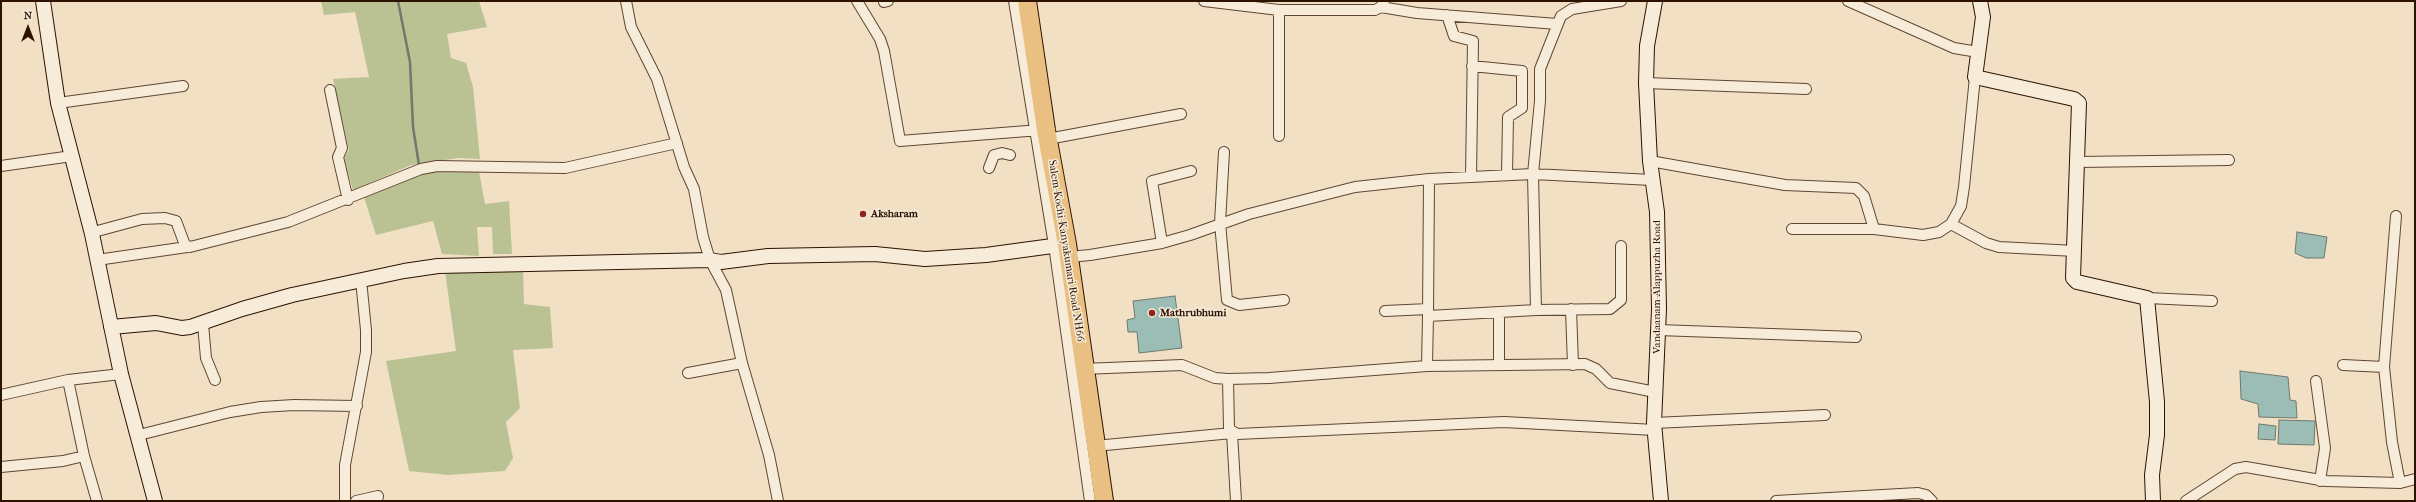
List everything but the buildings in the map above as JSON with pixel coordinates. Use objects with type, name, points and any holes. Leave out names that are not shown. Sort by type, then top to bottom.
[{"type":"highway","name":"Salem-Kochi-Kanyakumari Road NH66","points":[[1027,1],[1043,133],[1104,501]]},
{"type":"street","points":[[43,1],[58,103],[97,260],[121,374],[155,501]]},
{"type":"street","points":[[626,1],[631,27],[657,79],[677,143],[694,189],[703,237],[710,260],[726,290],[742,363],[768,455],[778,501]]},
{"type":"street","points":[[857,1],[880,39],[884,51],[900,141],[1043,133],[1181,114]]},
{"type":"street","points":[[1014,1],[1043,133]]},
{"type":"street","points":[[1204,1],[1279,10],[1375,10],[1383,4],[1388,9],[1557,24]]},
{"type":"street","points":[[1536,310],[1533,174],[1540,101],[1540,69],[1561,16],[1572,9],[1621,1]]},
{"type":"street","name":"Vandaanam-Alappuzha Road","points":[[1654,1],[1648,46],[1646,83],[1650,160],[1657,212],[1658,330],[1655,426],[1661,501]]},
{"type":"street","points":[[1848,1],[1954,48],[1978,52]]},
{"type":"street","points":[[1792,228],[1874,229],[1923,235],[1939,232],[1951,224],[1961,206],[1964,187],[1974,77],[1982,17],[1980,1]]},
{"type":"street","points":[[1279,10],[1279,136]]},
{"type":"street","points":[[1447,15],[1454,36],[1473,41],[1471,177]]},
{"type":"street","points":[[1472,66],[1522,71],[1522,108],[1508,117],[1508,175]]},
{"type":"street","points":[[1974,77],[2074,99],[2079,103],[2073,278],[2077,282],[2147,298],[2212,301]]},
{"type":"street","points":[[1646,83],[1806,89]]},
{"type":"street","points":[[58,103],[183,86]]},
{"type":"street","points":[[330,90],[342,148],[338,156],[348,200]]},
{"type":"street","points":[[97,260],[187,247],[288,222],[348,200],[409,173],[437,166],[566,168],[677,143]]},
{"type":"street","points":[[1224,152],[1220,223],[1227,300],[1239,304],[1284,300]]},
{"type":"street","points":[[989,168],[994,155],[1002,153],[1010,155]]},
{"type":"street","points":[[1,166],[72,156]]},
{"type":"street","points":[[1650,160],[1785,185],[1856,188],[1864,196],[1874,229]]},
{"type":"street","points":[[2077,162],[2229,160]]},
{"type":"street","points":[[1162,243],[1152,181],[1191,171]]},
{"type":"street","points":[[111,327],[156,323],[182,328],[203,324],[242,309],[285,297],[404,270],[438,266],[710,260],[721,262],[768,256],[875,254],[925,259],[1063,249],[1090,256],[1162,243],[1271,207],[1355,187],[1429,179],[1533,174],[1652,180]]},
{"type":"street","points":[[1426,366],[1429,179]]},
{"type":"street","points":[[2396,216],[2384,367],[2392,442],[2400,483]]},
{"type":"street","points":[[90,233],[142,219],[165,218],[176,222],[187,247]]},
{"type":"street","points":[[1951,224],[1986,243],[1999,247],[2075,251]]},
{"type":"street","points":[[1385,311],[1428,313],[1610,309],[1620,300],[1621,246]]},
{"type":"street","points":[[1063,249],[1090,501]]},
{"type":"street","points":[[345,501],[345,465],[366,352],[366,330],[361,280]]},
{"type":"street","points":[[2147,298],[2157,402],[2157,435],[2152,476],[2154,501]]},
{"type":"street","points":[[1571,309],[1573,365]]},
{"type":"street","points":[[1499,312],[1499,365]]},
{"type":"street","points":[[203,324],[206,358],[215,380]]},
{"type":"street","points":[[1658,330],[1856,337]]},
{"type":"street","points":[[688,373],[742,363]]},
{"type":"street","points":[[1083,369],[1182,365],[1215,378],[1228,379],[1269,378],[1426,366],[1590,365],[1605,380],[1618,386],[1655,392]]},
{"type":"street","points":[[2343,366],[2384,367]]},
{"type":"street","points":[[1,395],[68,380],[121,374]]},
{"type":"street","points":[[1228,379],[1229,429],[1232,433],[1236,501]]},
{"type":"street","points":[[68,380],[84,456],[97,501]]},
{"type":"street","points":[[2316,381],[2325,448],[2320,481]]},
{"type":"street","points":[[138,435],[230,412],[261,407],[294,404],[357,406]]},
{"type":"street","points":[[1095,446],[1232,433],[1237,434],[1504,422],[1655,426],[1825,415]]},
{"type":"street","points":[[1,467],[63,461],[84,456]]},
{"type":"street","points":[[2186,501],[2235,469],[2246,467],[2320,481],[2400,483],[2415,479]]},
{"type":"street","points":[[1776,501],[1918,493],[1926,495],[1932,501]]},
{"type":"street","points":[[356,501],[378,496],[377,501]]},
{"type":"green space","points":[[321,1],[479,1],[487,27],[447,34],[451,58],[466,63],[473,87],[480,159],[458,158],[411,165],[353,190],[344,159],[349,150],[333,79],[369,77],[355,12],[324,15]]},
{"type":"green space","points":[[455,170],[479,171],[485,204],[509,201],[512,254],[493,254],[492,227],[477,227],[479,256],[442,254],[433,221],[376,235],[364,197],[418,174]]},
{"type":"green space","points":[[523,269],[524,304],[550,307],[553,348],[513,350],[520,408],[506,422],[513,458],[505,471],[448,475],[409,471],[386,361],[456,351],[445,271]]},
{"type":"water","points":[[2297,232],[2327,237],[2324,258],[2306,258],[2295,253]]},
{"type":"water","points":[[1175,296],[1182,348],[1139,353],[1137,332],[1128,332],[1127,320],[1135,318],[1133,301]]},
{"type":"water","points":[[2240,371],[2288,377],[2290,400],[2296,401],[2297,418],[2259,417],[2258,404],[2241,399]]},
{"type":"water","points":[[2279,420],[2315,421],[2314,445],[2278,444]]},
{"type":"water","points":[[2259,424],[2276,426],[2275,440],[2258,439]]},
{"type":"waterway","points":[[398,1],[410,62],[413,127],[419,165]]},
{"type":"place","name":"Aksharam","points":[[863,214]]},
{"type":"place","name":"Mathrubhumi","points":[[1152,313]]}]
